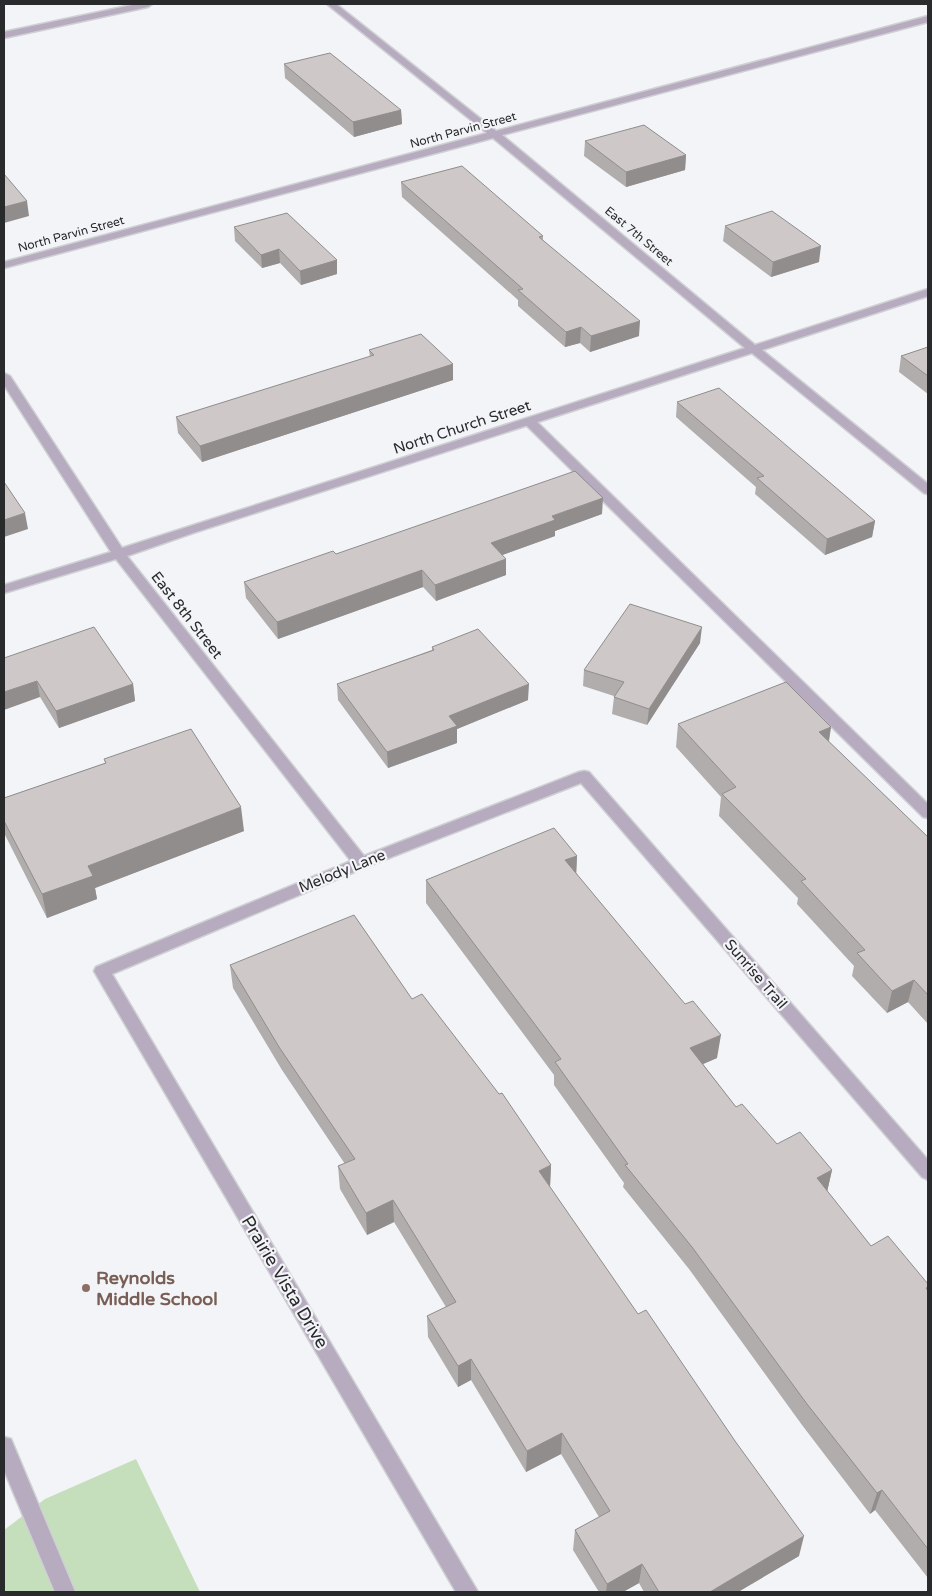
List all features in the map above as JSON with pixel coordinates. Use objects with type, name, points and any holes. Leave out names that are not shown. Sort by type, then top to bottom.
[{"type":"street","points":[[4,35],[148,4]]},
{"type":"street","name":"East 7th Street","points":[[331,4],[494,134],[752,348],[928,490]]},
{"type":"street","name":"North Parvin Street","points":[[4,265],[928,19]]},
{"type":"street","name":"North Church Street","points":[[4,589],[530,422],[928,292]]},
{"type":"street","name":"East 8th Street","points":[[4,376],[119,554],[361,863]]},
{"type":"street","points":[[530,422],[928,813]]},
{"type":"street","name":"Melody Lane","points":[[102,971],[361,863],[584,776]]},
{"type":"street","name":"Sunrise Trail","points":[[584,776],[928,1172]]},
{"type":"street","name":"Prairie Vista Drive","points":[[102,971],[468,1592]]},
{"type":"street","points":[[4,1446],[66,1592]]},
{"type":"green space","points":[[136,1459],[200,1592],[4,1592],[4,1530],[45,1499]]},
{"type":"building","points":[[330,53],[401,110],[353,122],[284,64]]},
{"type":"building","points":[[644,125],[686,155],[626,172],[585,141]]},
{"type":"building","points":[[462,166],[543,236],[539,237],[640,321],[591,336],[581,327],[566,332],[518,290],[523,289],[401,182]]},
{"type":"building","points":[[4,174],[27,201],[4,207]]},
{"type":"building","points":[[772,211],[821,246],[773,262],[725,226]]},
{"type":"building","points":[[287,213],[337,260],[300,271],[279,249],[261,255],[234,227]]},
{"type":"building","points":[[421,334],[453,364],[200,446],[176,417],[374,355],[369,350]]},
{"type":"building","points":[[928,347],[928,376],[901,356]]},
{"type":"building","points":[[719,388],[875,521],[827,539],[757,478],[764,476],[677,402]]},
{"type":"building","points":[[575,471],[603,498],[552,516],[555,520],[491,543],[506,559],[435,585],[422,570],[277,622],[244,582],[333,551],[336,554]]},
{"type":"building","points":[[4,482],[25,513],[4,520]]},
{"type":"building","points":[[630,604],[702,627],[649,709],[614,697],[624,682],[584,670]]},
{"type":"building","points":[[94,627],[133,684],[56,711],[37,681],[4,692],[4,658]]},
{"type":"building","points":[[478,629],[529,684],[449,716],[457,726],[387,752],[337,684],[434,650],[432,647]]},
{"type":"building","points":[[786,682],[831,727],[819,732],[928,837],[928,995],[914,980],[892,991],[857,953],[865,950],[801,881],[806,879],[722,794],[736,787],[678,724]]},
{"type":"building","points":[[191,729],[241,807],[88,866],[93,876],[42,894],[4,821],[4,798],[106,763],[104,759]]},
{"type":"building","points":[[554,828],[577,856],[565,860],[685,1004],[693,1001],[721,1035],[690,1048],[736,1107],[742,1104],[777,1144],[800,1132],[832,1170],[817,1178],[871,1246],[888,1236],[928,1284],[926,1288],[928,1291],[928,1549],[882,1490],[877,1493],[807,1404],[692,1247],[625,1165],[628,1164],[555,1062],[561,1059],[426,880]]},
{"type":"building","points":[[354,915],[412,999],[422,994],[499,1094],[502,1093],[551,1165],[539,1171],[638,1314],[646,1310],[735,1441],[804,1536],[710,1592],[659,1592],[642,1564],[607,1584],[575,1530],[610,1511],[562,1433],[527,1451],[471,1359],[458,1366],[427,1316],[456,1302],[393,1200],[366,1213],[338,1166],[355,1159],[279,1047],[230,965]]},
{"type":"place","name":"Reynolds Middle School","points":[[86,1288]]}]
